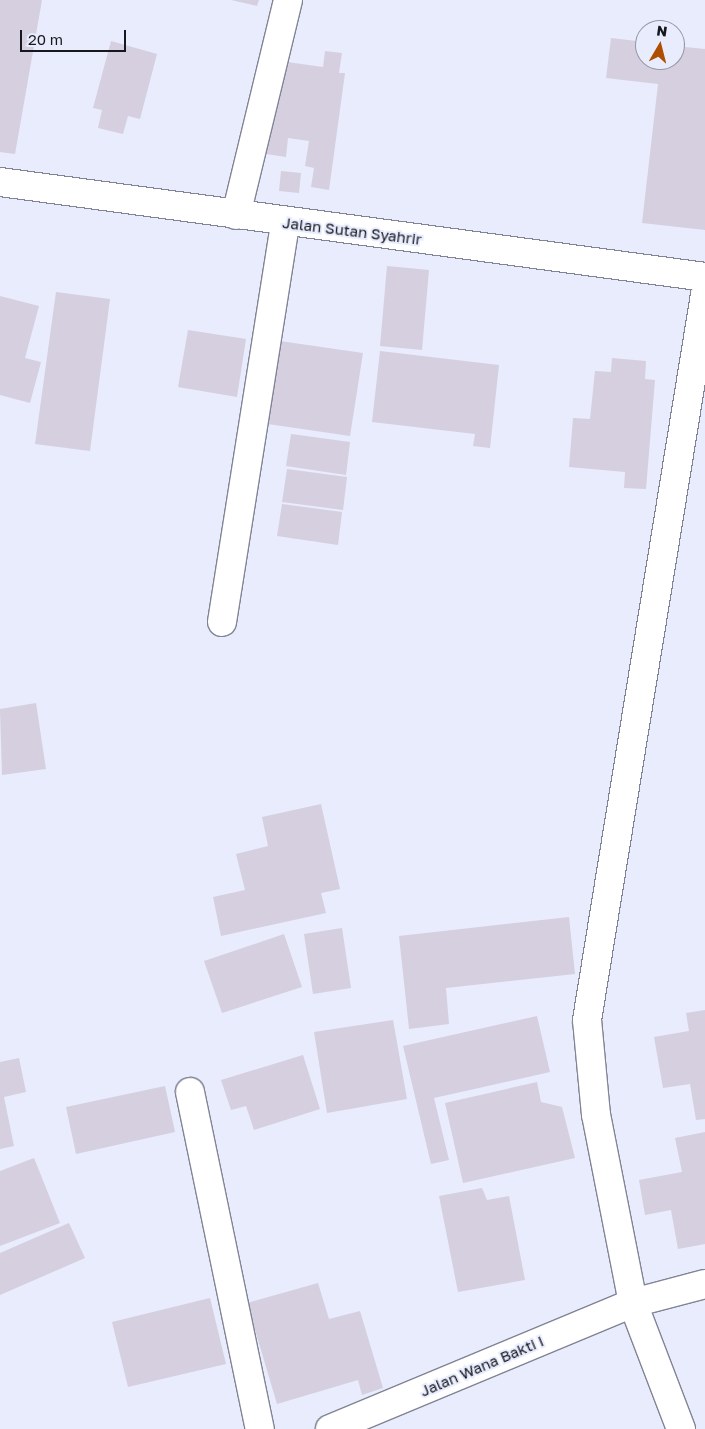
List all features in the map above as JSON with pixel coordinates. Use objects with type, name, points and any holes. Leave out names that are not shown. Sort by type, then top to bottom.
[{"type":"street","points":[[236,215],[288,0]]},
{"type":"street","name":"Jalan Sutan Syahrir","points":[[0,182],[285,223],[705,277]]},
{"type":"street","points":[[222,622],[285,223]]},
{"type":"street","points":[[681,1429],[633,1303],[596,1115],[587,1020],[705,295]]},
{"type":"street","points":[[190,1092],[260,1429]]},
{"type":"street","name":"Jalan Wana Bakti I","points":[[330,1429],[633,1303],[705,1284]]},
{"type":"building","points":[[0,0],[42,0],[15,154],[0,152]]},
{"type":"building","points":[[231,0],[259,0],[257,6]]},
{"type":"building","points":[[611,38],[635,41],[635,70],[685,70],[685,47],[705,49],[705,230],[642,223],[658,84],[606,78]]},
{"type":"building","points":[[111,41],[157,54],[140,119],[128,116],[123,134],[98,128],[102,110],[93,108]]},
{"type":"building","points":[[325,51],[342,53],[339,73],[345,73],[329,190],[311,187],[314,168],[305,166],[309,141],[288,138],[286,157],[266,154],[280,61],[323,67]]},
{"type":"building","points":[[281,171],[301,173],[299,193],[279,191]]},
{"type":"building","points":[[387,266],[429,270],[422,350],[380,346]]},
{"type":"building","points":[[56,292],[110,299],[90,451],[35,444]]},
{"type":"building","points":[[0,296],[39,306],[25,358],[41,362],[30,403],[0,395]]},
{"type":"building","points":[[188,330],[246,339],[237,397],[178,387]]},
{"type":"building","points":[[280,341],[363,353],[350,436],[268,424]]},
{"type":"building","points":[[380,351],[499,365],[490,448],[473,446],[475,434],[372,422]]},
{"type":"building","points":[[612,358],[646,361],[645,379],[655,380],[646,489],[624,488],[625,472],[569,467],[573,418],[590,419],[595,371],[611,372]]},
{"type":"building","points":[[291,434],[350,442],[346,475],[286,466]]},
{"type":"building","points":[[287,469],[347,477],[343,510],[282,502]]},
{"type":"building","points":[[282,504],[342,512],[338,545],[277,536]]},
{"type":"building","points":[[36,703],[46,769],[2,775],[0,709]]},
{"type":"building","points":[[321,804],[340,889],[321,893],[326,913],[221,936],[213,897],[245,890],[236,854],[268,846],[262,817]]},
{"type":"building","points":[[569,917],[575,974],[446,988],[449,1024],[409,1029],[399,936]]},
{"type":"building","points":[[342,928],[351,988],[313,994],[304,934]]},
{"type":"building","points":[[284,934],[302,987],[222,1013],[204,961]]},
{"type":"building","points":[[705,1010],[705,1119],[696,1120],[690,1084],[663,1088],[654,1037],[689,1031],[686,1013]]},
{"type":"building","points":[[537,1016],[550,1072],[434,1098],[449,1160],[431,1164],[403,1046]]},
{"type":"building","points":[[393,1020],[407,1099],[327,1113],[314,1032]]},
{"type":"building","points":[[303,1055],[320,1109],[254,1130],[246,1106],[231,1110],[221,1080]]},
{"type":"building","points":[[19,1058],[26,1092],[4,1097],[14,1146],[0,1149],[0,1062]]},
{"type":"building","points":[[537,1082],[541,1102],[562,1107],[575,1158],[463,1183],[445,1103]]},
{"type":"building","points":[[165,1086],[175,1132],[76,1154],[66,1107]]},
{"type":"building","points":[[705,1132],[705,1244],[678,1249],[671,1210],[645,1215],[639,1180],[682,1172],[675,1138]]},
{"type":"building","points":[[34,1158],[60,1223],[0,1246],[0,1171]]},
{"type":"building","points":[[482,1188],[487,1200],[509,1196],[525,1280],[458,1292],[439,1196]]},
{"type":"building","points":[[69,1223],[85,1258],[0,1295],[0,1253]]},
{"type":"building","points":[[318,1283],[329,1319],[360,1311],[383,1388],[362,1395],[358,1380],[277,1404],[247,1303]]},
{"type":"building","points":[[210,1298],[226,1364],[128,1387],[112,1322]]}]
